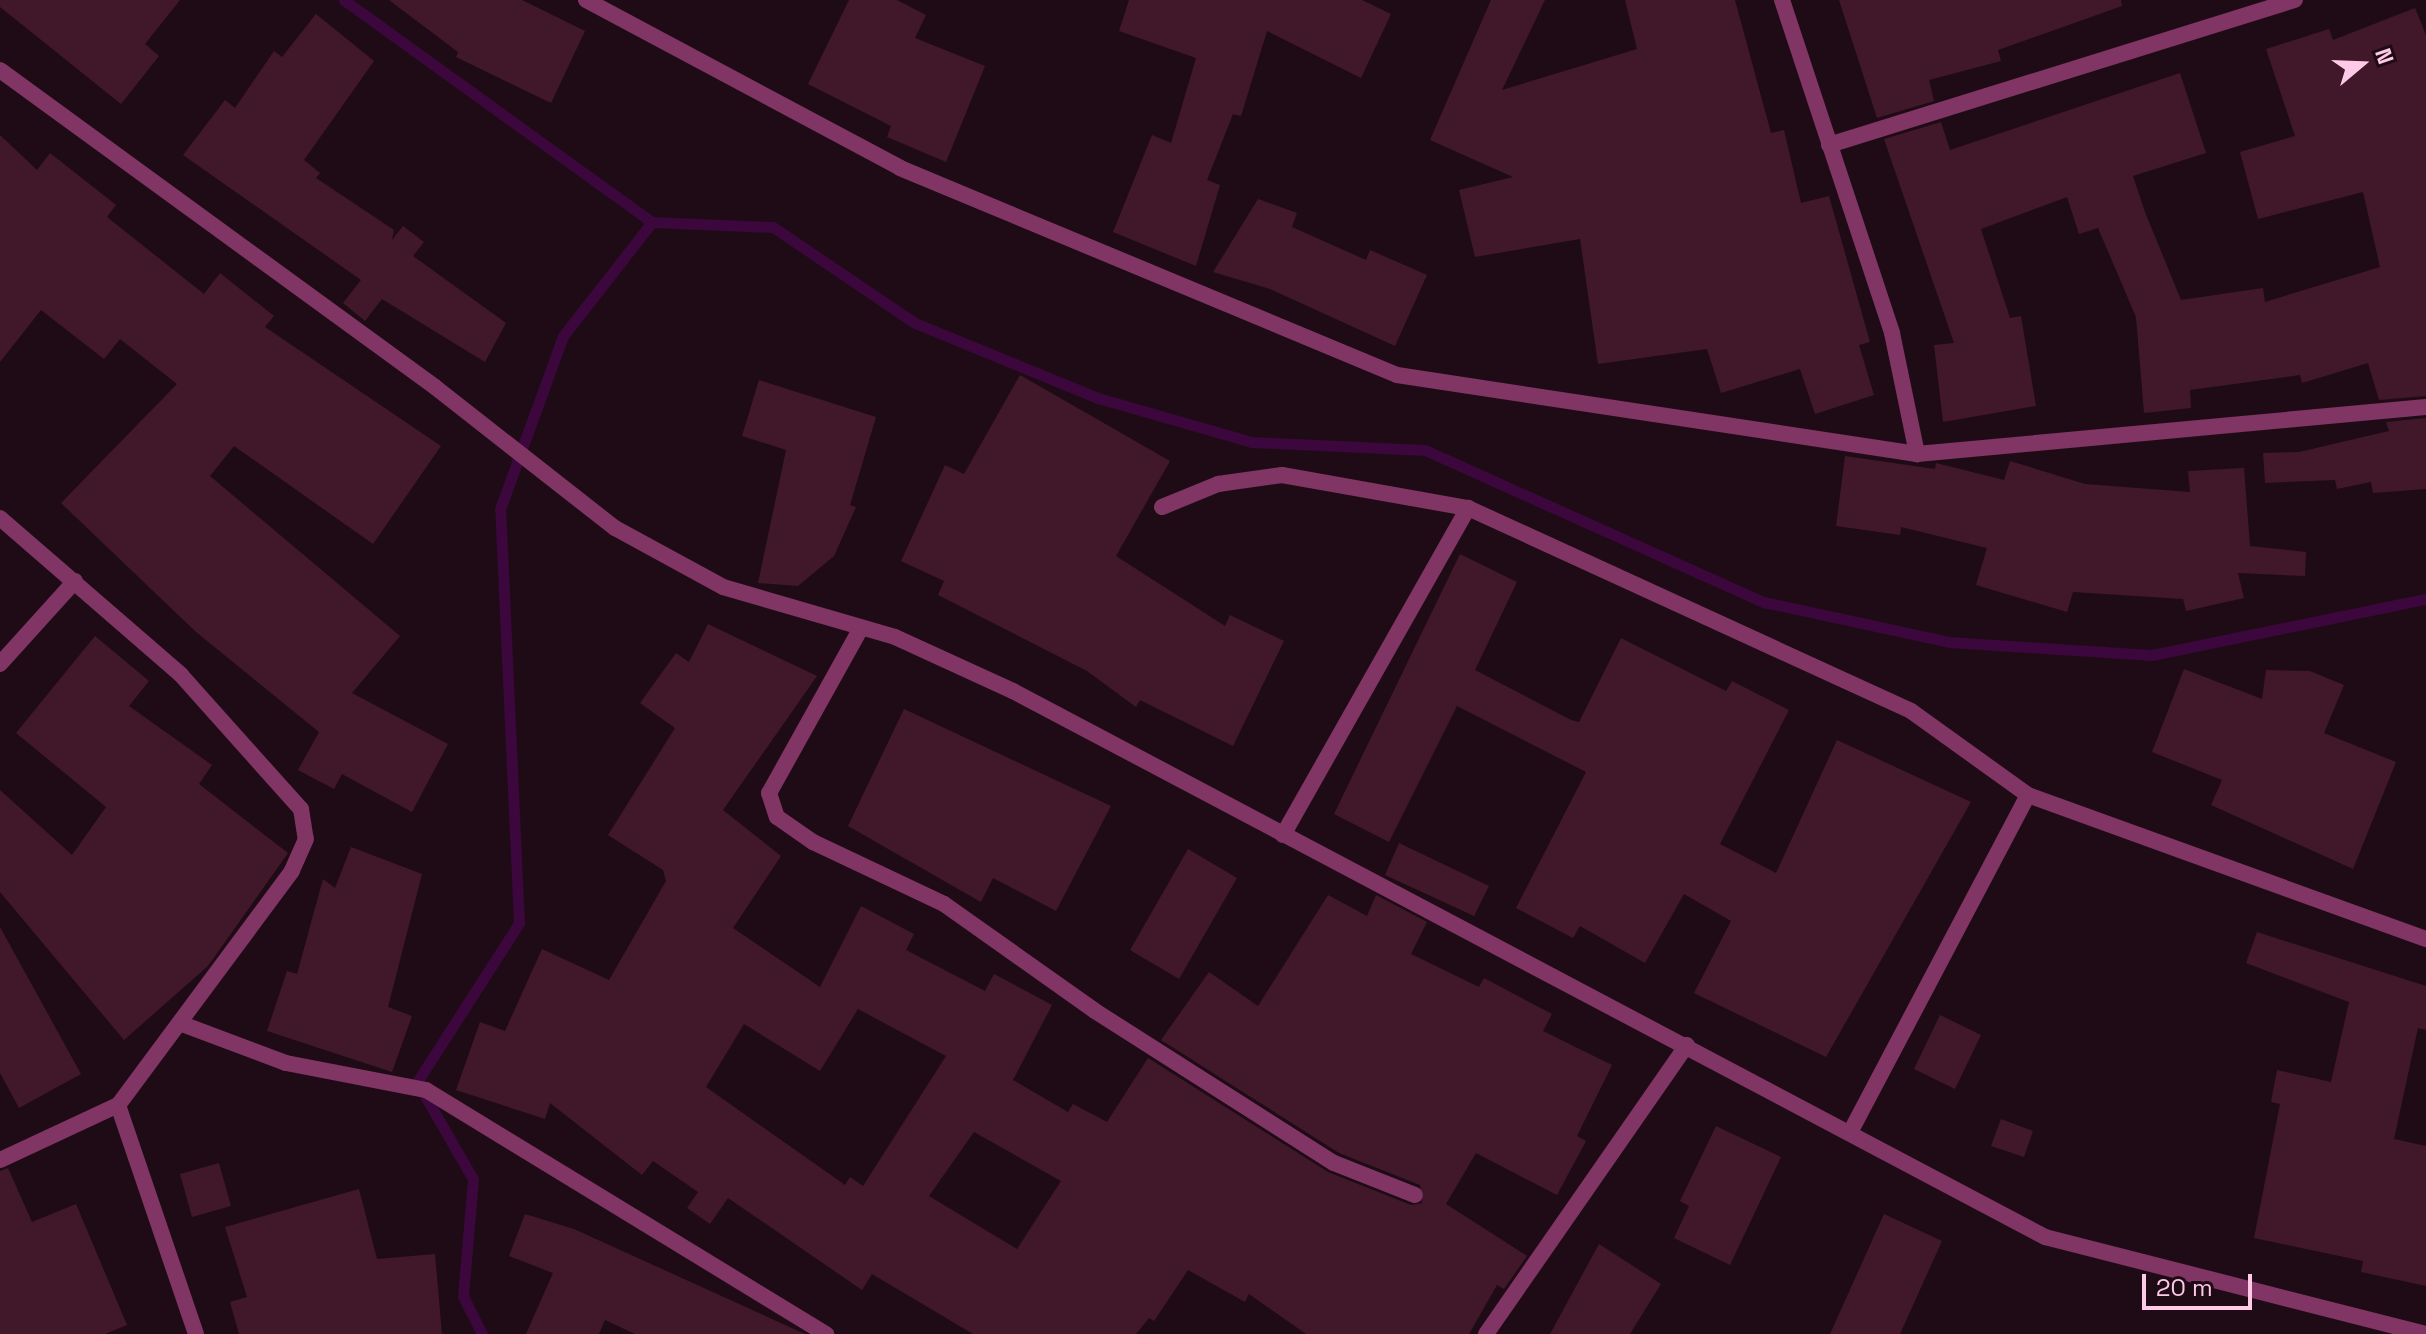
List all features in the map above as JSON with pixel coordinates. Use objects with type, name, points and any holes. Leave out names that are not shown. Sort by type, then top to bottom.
[{"type":"street","points":[[586,0],[900,168],[1397,375],[1917,454],[2426,407]]},
{"type":"street","points":[[1782,0],[1892,333],[1917,454]]},
{"type":"street","points":[[1829,145],[2295,0]]},
{"type":"street","points":[[0,70],[423,377],[615,528],[723,587],[861,628],[1013,691],[1851,1131],[2045,1237],[2425,1334]]},
{"type":"street","points":[[1162,507],[1218,484],[1282,475],[1468,508],[1911,711],[2028,795],[2426,939]]},
{"type":"street","points":[[1283,835],[1468,508]]},
{"type":"street","points":[[0,518],[181,675],[301,809],[306,839],[292,871],[182,1024],[118,1105],[0,1160]]},
{"type":"street","points":[[0,664],[75,581]]},
{"type":"street","points":[[861,628],[769,793],[777,817],[813,842],[944,904],[1095,1011],[1334,1163],[1415,1195]]},
{"type":"street","points":[[1851,1131],[2028,795]]},
{"type":"street","points":[[182,1024],[286,1063],[426,1090],[826,1334]]},
{"type":"street","points":[[1486,1334],[1687,1045]]},
{"type":"street","points":[[118,1105],[196,1334]]},
{"type":"building","points":[[0,0],[180,0],[145,44],[159,56],[121,104],[0,7]]},
{"type":"building","points":[[389,0],[522,0],[585,31],[551,103],[456,57],[458,52]]},
{"type":"building","points":[[849,0],[897,0],[926,15],[915,38],[985,66],[946,162],[887,137],[891,126],[808,84]]},
{"type":"building","points":[[1129,0],[1362,0],[1391,14],[1361,78],[1267,31],[1241,116],[1233,114],[1207,180],[1220,185],[1196,266],[1113,232],[1152,135],[1171,143],[1196,58],[1119,31]]},
{"type":"building","points":[[1491,0],[1545,0],[1502,90],[1637,49],[1625,0],[1735,0],[1771,133],[1784,130],[1801,203],[1829,196],[1870,342],[1859,345],[1874,395],[1815,414],[1800,369],[1721,393],[1707,349],[1598,364],[1580,239],[1475,257],[1459,190],[1513,177],[1430,140]]},
{"type":"building","points":[[1839,0],[2121,0],[2122,6],[1998,50],[2001,61],[1929,80],[1934,101],[1877,118]]},
{"type":"building","points":[[2415,8],[2426,35],[2426,396],[2379,400],[2368,363],[2302,383],[2300,375],[2190,390],[2191,408],[2144,413],[2136,317],[2098,228],[2079,234],[2067,197],[1981,229],[2010,318],[2021,316],[2036,406],[1943,422],[1934,345],[1954,343],[1884,139],[1941,122],[1950,150],[2180,73],[2206,153],[2133,176],[2145,212],[2181,300],[2263,288],[2265,302],[2380,267],[2363,192],[2258,219],[2240,152],[2295,136],[2266,49],[2329,29],[2333,40]]},
{"type":"building","points":[[316,14],[374,61],[304,160],[320,173],[316,178],[394,230],[392,240],[403,226],[424,242],[413,256],[506,323],[485,362],[382,299],[365,321],[343,303],[361,280],[183,155],[225,100],[235,108],[274,51],[282,57]]},
{"type":"building","points":[[0,135],[37,170],[50,153],[116,205],[107,217],[204,294],[220,273],[274,316],[265,327],[441,446],[373,544],[234,446],[210,476],[400,636],[352,693],[448,744],[412,812],[342,774],[334,789],[298,770],[319,732],[196,632],[61,503],[177,384],[120,339],[104,359],[41,310],[0,362]]},
{"type":"building","points":[[1258,199],[1297,213],[1292,227],[1366,260],[1370,250],[1427,275],[1395,346],[1270,289],[1213,272]]},
{"type":"building","points":[[1020,375],[1170,461],[1116,556],[1225,626],[1230,615],[1284,641],[1233,746],[1140,700],[1136,707],[1087,671],[938,595],[944,581],[901,561],[945,465],[964,474]]},
{"type":"building","points":[[759,380],[876,417],[850,505],[856,507],[834,556],[798,586],[758,583],[786,450],[742,436]]},
{"type":"building","points":[[2426,418],[2426,489],[2373,493],[2371,482],[2337,489],[2335,480],[2265,483],[2263,453],[2299,452],[2389,431],[2386,422]]},
{"type":"building","points":[[1845,456],[1935,469],[1936,463],[2004,480],[2010,461],[2085,484],[2190,492],[2188,471],[2244,468],[2250,546],[2306,552],[2305,576],[2238,573],[2244,598],[2186,611],[2183,599],[2073,592],[2067,612],[1976,585],[1987,548],[1901,527],[1900,535],[1836,526]]},
{"type":"building","points":[[1460,554],[1517,582],[1475,670],[1571,720],[1579,722],[1621,638],[1726,691],[1732,681],[1789,710],[1720,844],[1776,873],[1837,740],[1971,802],[1826,1057],[1694,993],[1731,921],[1684,894],[1645,963],[1580,926],[1573,938],[1516,908],[1586,772],[1457,706],[1389,842],[1334,814]]},
{"type":"building","points":[[708,624],[817,676],[723,810],[781,856],[733,928],[820,987],[861,906],[914,934],[906,950],[985,991],[994,974],[1052,1005],[1013,1080],[1068,1112],[1073,1104],[1107,1122],[1148,1058],[1328,1172],[1411,1205],[1422,1203],[1420,1185],[1339,1153],[1161,1040],[1209,972],[1258,1006],[1328,895],[1367,916],[1376,895],[1427,922],[1411,954],[1479,987],[1484,978],[1552,1014],[1543,1031],[1612,1065],[1577,1136],[1586,1141],[1557,1195],[1476,1153],[1446,1204],[1527,1256],[1504,1289],[1497,1285],[1469,1334],[1306,1334],[1249,1294],[1245,1302],[1188,1270],[1154,1321],[1149,1318],[1136,1334],[973,1334],[872,1274],[862,1290],[728,1198],[710,1224],[687,1208],[698,1192],[653,1161],[642,1175],[550,1103],[545,1119],[456,1090],[480,1022],[505,1031],[542,949],[609,980],[666,881],[663,870],[608,835],[675,728],[640,703],[676,653],[689,662]],"holes":[[[858,1009],[946,1056],[863,1186],[850,1177],[845,1185],[706,1087],[744,1024],[820,1071]],[[974,1132],[1061,1181],[1017,1249],[929,1196]]]},
{"type":"building","points":[[95,636],[149,681],[129,706],[212,765],[199,784],[288,853],[208,966],[124,1040],[0,892],[0,790],[72,855],[106,807],[16,733]]},
{"type":"building","points":[[2184,669],[2262,699],[2266,670],[2310,671],[2344,685],[2324,733],[2396,762],[2353,869],[2211,805],[2222,780],[2152,752]]},
{"type":"building","points":[[904,709],[1111,806],[1056,911],[993,878],[981,902],[848,826]]},
{"type":"building","points":[[1399,843],[1489,886],[1474,916],[1385,875]]},
{"type":"building","points":[[351,847],[422,874],[388,1007],[412,1016],[392,1072],[267,1031],[287,971],[297,974],[323,879],[335,888]]},
{"type":"building","points":[[1188,849],[1237,878],[1179,979],[1130,950]]},
{"type":"building","points":[[0,927],[81,1074],[19,1108],[0,1073]]},
{"type":"building","points":[[2257,932],[2426,986],[2426,1030],[2418,1028],[2394,1139],[2426,1146],[2426,1286],[2361,1272],[2363,1261],[2254,1238],[2280,1104],[2271,1102],[2277,1070],[2331,1082],[2349,1002],[2246,963]]},
{"type":"building","points":[[1940,1015],[1981,1035],[1955,1089],[1914,1069]]},
{"type":"building","points":[[2001,1119],[2033,1131],[2024,1157],[1991,1146]]},
{"type":"building","points":[[1716,1126],[1781,1157],[1730,1265],[1674,1238],[1689,1206],[1680,1201]]},
{"type":"building","points":[[219,1163],[231,1206],[192,1217],[180,1174]]},
{"type":"building","points":[[8,1168],[32,1222],[76,1204],[127,1325],[105,1334],[0,1334],[0,1171]]},
{"type":"building","points":[[359,1189],[377,1259],[435,1254],[442,1334],[239,1334],[230,1302],[247,1297],[225,1227]]},
{"type":"building","points":[[525,1214],[574,1229],[805,1334],[635,1334],[605,1320],[599,1334],[526,1334],[553,1273],[509,1256]]},
{"type":"building","points":[[1884,1214],[1942,1241],[1900,1334],[1830,1334]]},
{"type":"building","points":[[1599,1244],[1661,1284],[1630,1334],[1550,1334]]},
{"type":"waterway","points":[[344,0],[652,222],[773,227],[915,323],[1098,398],[1251,442],[1425,450],[1764,602],[1949,642],[2152,655],[2426,599]]},
{"type":"waterway","points":[[482,1334],[463,1296],[473,1179],[417,1082],[519,923],[500,509],[563,336],[652,222]]}]
